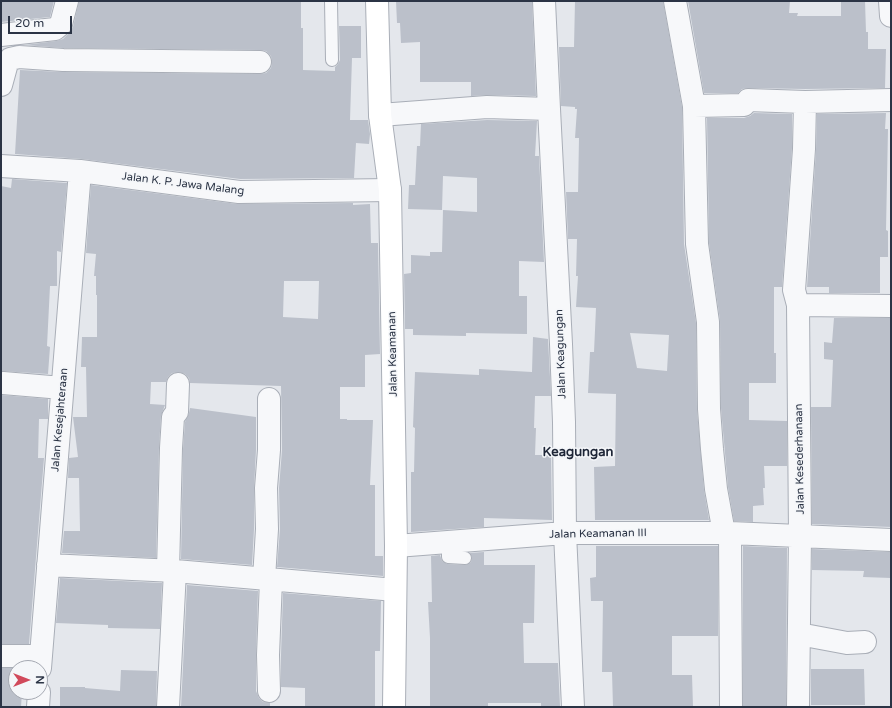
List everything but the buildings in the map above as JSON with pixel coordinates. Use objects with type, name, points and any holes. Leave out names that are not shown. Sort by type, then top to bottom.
[{"type":"street","points":[[1,35],[55,29],[61,24],[67,1]]},
{"type":"street","name":"Jalan Keamanan","points":[[377,1],[380,115],[390,190],[396,546],[394,707]]},
{"type":"street","name":"Jalan Keagungan","points":[[544,1],[548,109],[561,344],[566,533],[573,707]]},
{"type":"street","points":[[675,1],[694,106],[697,244],[708,322],[709,401],[712,449],[716,489],[727,533],[731,707]]},
{"type":"street","points":[[890,1],[891,16]]},
{"type":"street","points":[[1,85],[7,63],[10,59],[19,57],[78,60],[260,62]]},
{"type":"street","points":[[694,106],[744,105],[748,100],[805,102],[891,100]]},
{"type":"street","name":"Jalan Kesederhanaan","points":[[798,707],[800,535],[798,304],[794,290],[804,149],[805,102]]},
{"type":"street","points":[[380,115],[487,107],[548,109]]},
{"type":"street","name":"Jalan K. P. Jawa Malang","points":[[1,166],[80,171],[239,192],[390,190]]},
{"type":"street","name":"Jalan Kesejahteraan","points":[[40,660],[80,171]]},
{"type":"street","points":[[798,304],[891,306]]},
{"type":"street","points":[[3,384],[62,388]]},
{"type":"street","points":[[168,707],[171,571],[171,448],[173,417],[177,412],[178,384]]},
{"type":"street","points":[[269,399],[269,450],[266,488],[269,691]]},
{"type":"street","name":"Jalan Keamanan III","points":[[396,546],[566,533],[727,533],[891,540]]},
{"type":"street","points":[[48,566],[171,571],[395,590]]},
{"type":"street","points":[[799,634],[847,643],[866,642]]},
{"type":"street","points":[[1,656],[27,660]]},
{"type":"lane","points":[[331,1],[332,60]]},
{"type":"lane","points":[[448,542],[448,557],[465,558]]},
{"type":"district","name":"Keagungan","points":[[578,453]]}]
